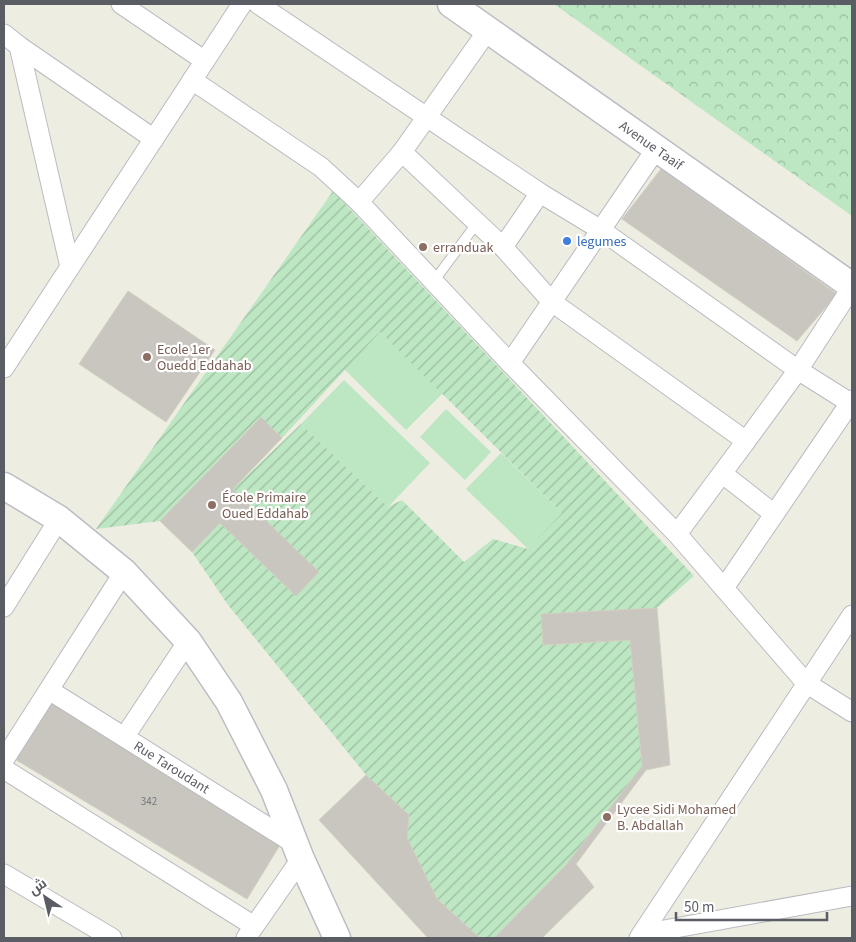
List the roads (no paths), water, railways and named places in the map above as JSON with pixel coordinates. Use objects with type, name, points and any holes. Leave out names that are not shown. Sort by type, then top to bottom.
[{"type":"street","points":[[121,4],[205,61]]},
{"type":"street","points":[[4,368],[242,4]]},
{"type":"street","points":[[258,4],[540,193],[601,230],[798,370],[852,402],[724,588]]},
{"type":"street","name":"Avenue Taaif","points":[[451,4],[852,286]]},
{"type":"street","points":[[359,202],[402,152],[488,30]]},
{"type":"street","points":[[4,34],[154,138]]},
{"type":"street","points":[[19,46],[70,267]]},
{"type":"street","points":[[192,80],[321,167],[359,202],[510,363],[677,534],[806,683],[852,712]]},
{"type":"street","points":[[510,363],[656,149]]},
{"type":"street","points":[[402,152],[502,247],[552,302],[746,441]]},
{"type":"street","points":[[502,247],[540,193]]},
{"type":"street","points":[[677,534],[798,370],[852,286]]},
{"type":"street","points":[[723,474],[774,514]]},
{"type":"street","points":[[4,486],[59,519],[124,572],[188,641],[230,702],[274,790],[298,851],[337,938]]},
{"type":"street","points":[[4,607],[59,519]]},
{"type":"street","points":[[4,760],[124,572]]},
{"type":"street","points":[[641,936],[852,615]]},
{"type":"street","points":[[125,736],[188,641]]},
{"type":"street","name":"Rue Taroudant","points":[[49,690],[125,736],[298,851]]},
{"type":"street","points":[[4,769],[250,932],[298,851]]},
{"type":"street","points":[[4,874],[112,938]]},
{"type":"street","points":[[641,936],[852,896]]},
{"type":"lane","points":[[434,281],[477,223]]},
{"type":"place","name":"legumes","points":[[567,241]]},
{"type":"place","name":"erranduak","points":[[423,247]]},
{"type":"place","name":"Ecole 1er Ouedd Eddahab","points":[[147,357]]},
{"type":"place","name":"École Primaire Oued Eddahab","points":[[212,505]]},
{"type":"place","name":"Lycee Sidi Mohamed B. Abdallah","points":[[607,817]]}]
